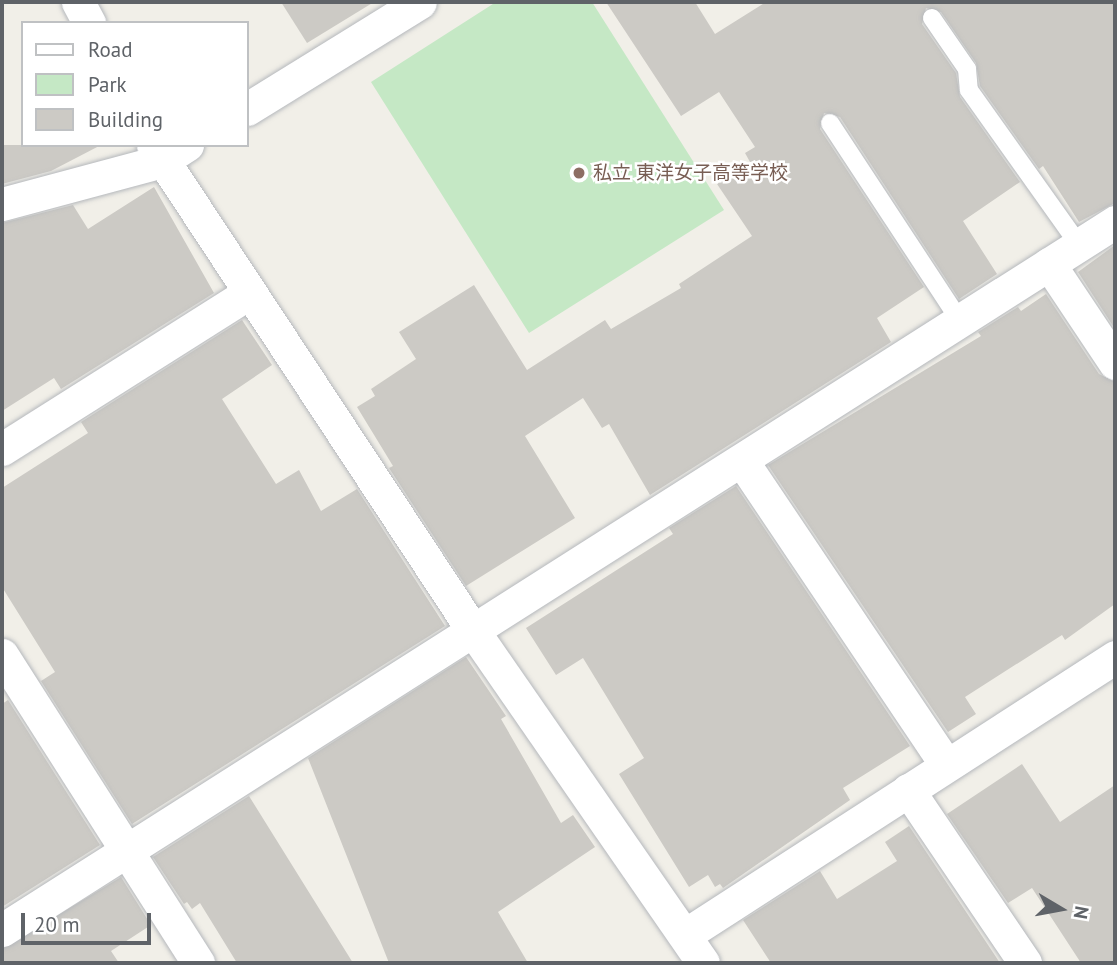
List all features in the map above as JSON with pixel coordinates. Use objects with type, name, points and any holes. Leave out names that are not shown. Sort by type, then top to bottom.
[{"type":"street","points":[[78,2],[88,21]]},
{"type":"street","points":[[248,108],[420,2]]},
{"type":"street","points":[[2,204],[168,150],[249,293],[474,632],[703,963]]},
{"type":"street","points":[[2,930],[128,853],[1115,222]]},
{"type":"street","points":[[1049,264],[1115,363]]},
{"type":"street","points":[[2,449],[249,293]]},
{"type":"street","points":[[742,461],[946,765]]},
{"type":"street","points":[[2,655],[198,963]]},
{"type":"street","points":[[685,935],[1115,657]]},
{"type":"street","points":[[908,790],[1026,963]]},
{"type":"lane","points":[[932,18],[967,69],[970,90],[1079,245]]},
{"type":"lane","points":[[830,123],[960,321]]},
{"type":"green space","points":[[496,2],[592,2],[724,210],[529,333],[371,82]]},
{"type":"building","points":[[281,2],[374,2],[307,43]]},
{"type":"building","points":[[606,2],[695,2],[715,34],[766,2],[1115,2],[1115,203],[1079,222],[1043,166],[1039,169],[980,86],[976,63],[941,12],[926,8],[922,24],[956,73],[960,97],[1020,182],[963,221],[997,274],[959,299],[840,117],[824,113],[820,129],[924,287],[877,318],[891,342],[650,495],[609,424],[602,428],[583,398],[525,436],[575,518],[466,586],[389,468],[393,466],[357,407],[375,396],[371,389],[416,359],[399,332],[474,285],[527,370],[605,320],[611,329],[681,288],[679,284],[752,236],[717,184],[750,162],[745,153],[755,147],[719,92],[681,116]]},
{"type":"building","points":[[2,145],[97,147],[51,171],[2,184]]},
{"type":"building","points":[[154,187],[214,293],[61,389],[54,378],[2,411],[2,223],[73,205],[88,229]]},
{"type":"building","points":[[1115,245],[1115,329],[1078,272]]},
{"type":"building","points":[[1046,294],[1099,374],[1115,382],[1115,604],[1065,640],[1062,635],[965,697],[976,714],[948,732],[768,465],[981,336],[978,332],[1018,307],[1021,311]]},
{"type":"building","points":[[242,320],[272,365],[222,399],[276,484],[299,470],[321,511],[357,489],[445,626],[132,824],[41,681],[55,672],[2,587],[2,488],[88,433],[81,422]]},
{"type":"building","points":[[736,486],[910,746],[843,788],[850,800],[723,888],[720,884],[715,887],[708,875],[689,887],[619,774],[644,758],[583,658],[556,675],[526,628],[673,534],[669,528]]},
{"type":"building","points":[[466,657],[506,716],[501,719],[561,823],[573,815],[595,847],[498,912],[528,963],[389,963],[308,758]]},
{"type":"building","points":[[8,700],[100,845],[2,907],[2,704]]},
{"type":"building","points":[[1022,764],[1060,822],[1115,785],[1115,963],[1081,963],[1032,888],[1008,903],[947,814]]},
{"type":"building","points":[[249,796],[353,963],[237,963],[200,903],[192,909],[187,902],[184,904],[153,857]]},
{"type":"building","points":[[909,826],[1000,963],[771,963],[743,920],[820,871],[837,899],[897,861],[885,842]]},
{"type":"building","points":[[121,877],[151,925],[111,951],[119,963],[2,963],[2,949]]},
{"type":"place","name":"私立 東洋女子高等学校","points":[[579,173]]}]
